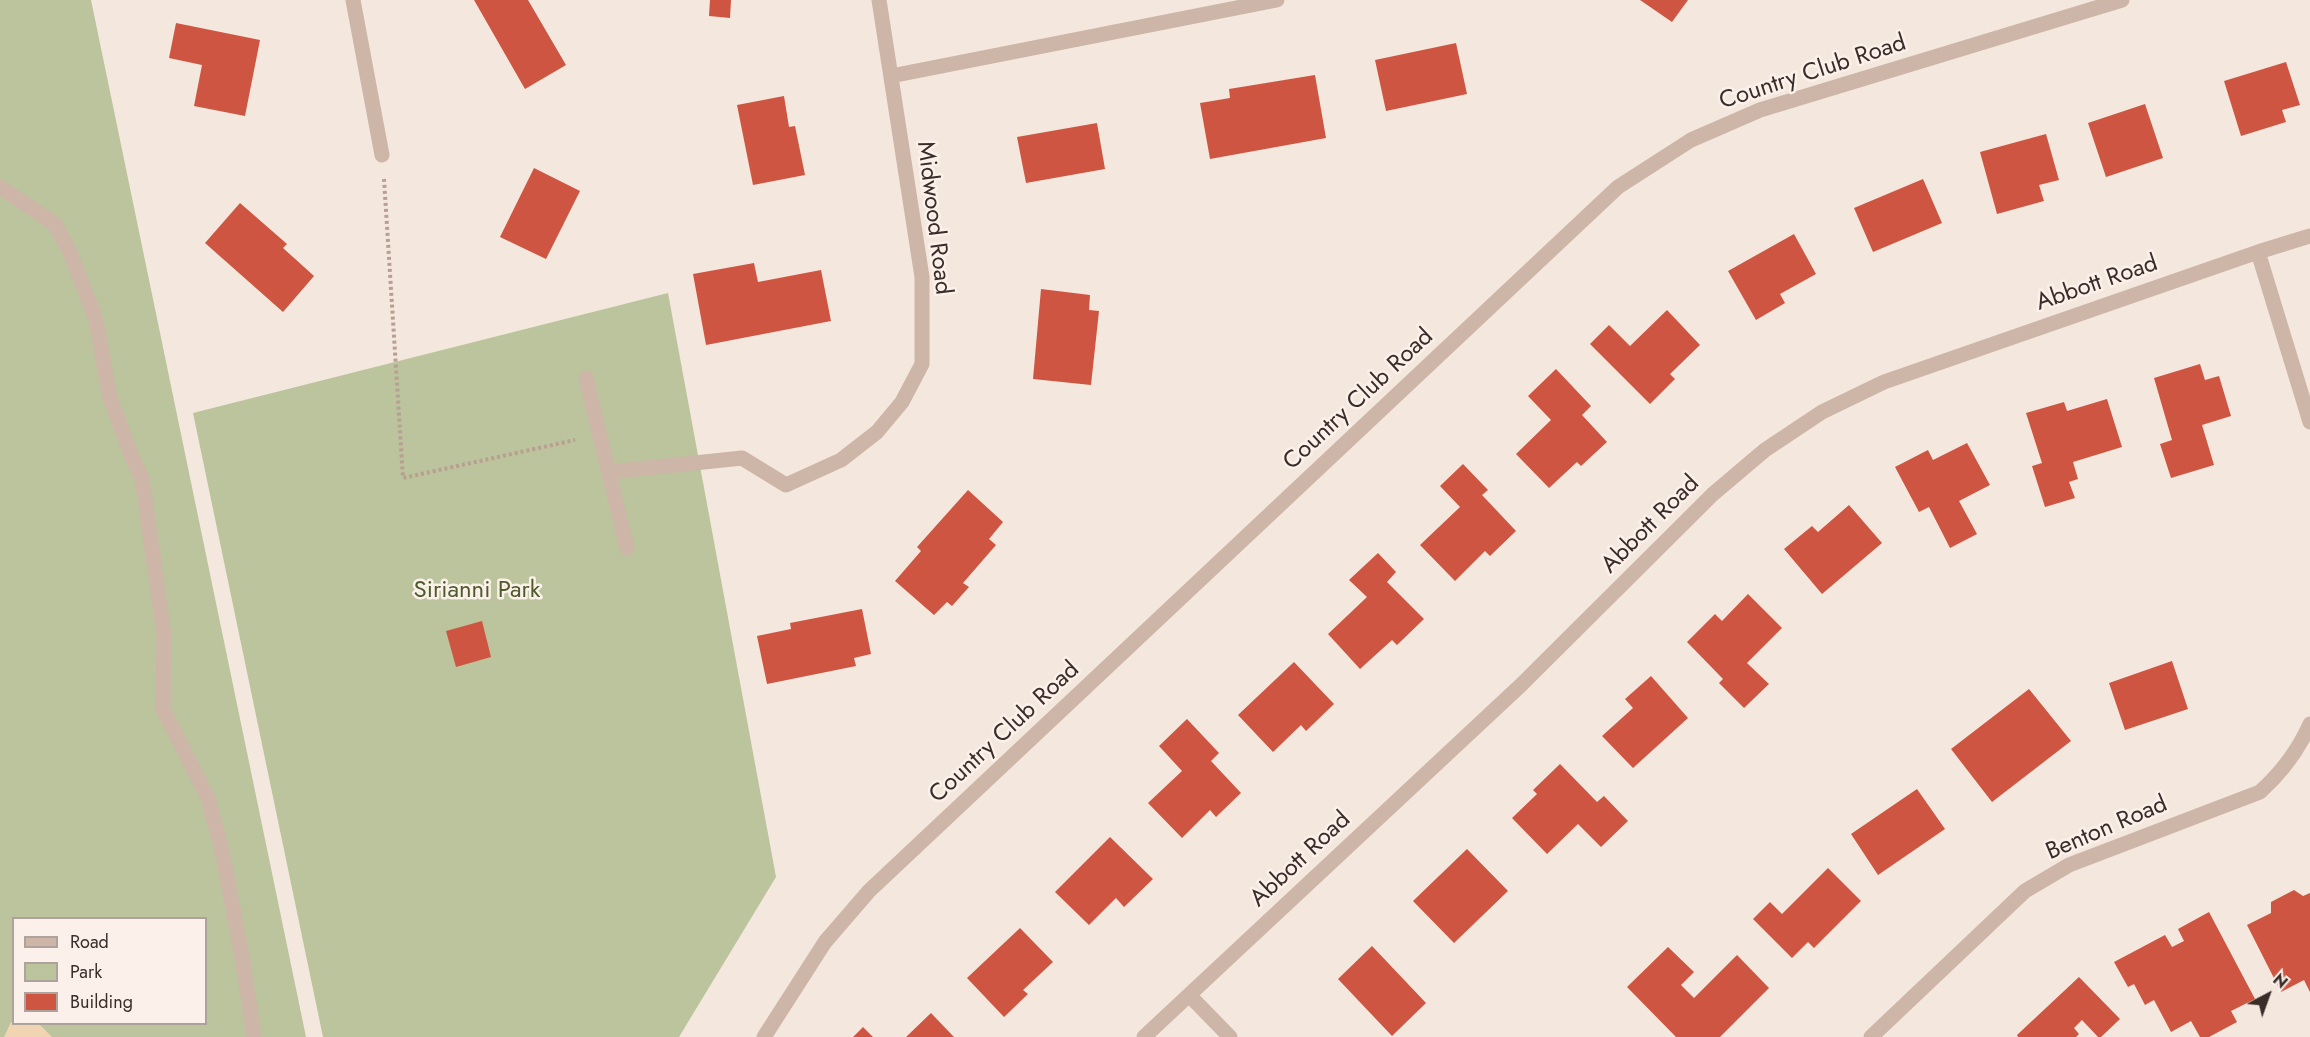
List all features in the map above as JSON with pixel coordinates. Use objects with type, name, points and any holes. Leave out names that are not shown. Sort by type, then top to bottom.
[{"type":"street","points":[[353,0],[382,155]]},
{"type":"street","name":"Midwood Road","points":[[609,472],[741,458],[786,485],[841,460],[878,432],[902,402],[922,364],[922,277],[879,0]]},
{"type":"street","points":[[891,76],[1277,0]]},
{"type":"street","name":"Country Club Road","points":[[764,1037],[825,942],[869,891],[1618,187],[1691,140],[1760,110],[2121,0]]},
{"type":"street","points":[[0,187],[55,224],[70,252],[96,320],[110,397],[142,478],[164,634],[163,709],[208,798],[222,850],[243,962],[254,1037]]},
{"type":"street","name":"Abbott Road","points":[[1144,1037],[1521,685],[1713,494],[1766,450],[1822,412],[1884,382],[2310,236]]},
{"type":"street","points":[[2258,252],[2310,422]]},
{"type":"street","points":[[586,378],[627,548]]},
{"type":"street","name":"Benton Road","points":[[1871,1037],[2025,891],[2069,865],[2260,792],[2275,779],[2299,748],[2310,724]]},
{"type":"street","points":[[1189,995],[1230,1037]]},
{"type":"path","points":[[382,155],[403,478],[600,434]]},
{"type":"green space","points":[[0,0],[91,0],[306,1037],[0,1037]]},
{"type":"green space","name":"Sirianni Park","points":[[668,293],[776,877],[679,1037],[323,1037],[193,413]]},
{"type":"sand","points":[[11,1022],[12,1025],[40,1025],[52,1037],[4,1037]]},
{"type":"building","points":[[474,0],[528,0],[566,65],[525,89]]},
{"type":"building","points":[[710,0],[731,0],[730,18],[709,16]]},
{"type":"building","points":[[1640,0],[1688,0],[1672,22]]},
{"type":"building","points":[[176,23],[260,40],[245,116],[194,106],[202,65],[169,58]]},
{"type":"building","points":[[1456,43],[1467,94],[1386,111],[1375,60]]},
{"type":"building","points":[[2286,62],[2300,105],[2282,110],[2286,122],[2241,136],[2224,81]]},
{"type":"building","points":[[1315,75],[1326,138],[1210,159],[1200,103],[1230,98],[1229,89]]},
{"type":"building","points":[[784,96],[789,127],[795,126],[805,175],[753,185],[737,105]]},
{"type":"building","points":[[2145,104],[2163,158],[2106,177],[2088,123]]},
{"type":"building","points":[[1097,123],[1105,169],[1026,183],[1017,137]]},
{"type":"building","points":[[2046,134],[2059,180],[2039,185],[2044,201],[1997,214],[1980,152]]},
{"type":"building","points":[[534,168],[580,191],[546,259],[500,237]]},
{"type":"building","points":[[1923,179],[1942,223],[1873,252],[1854,208]]},
{"type":"building","points":[[240,203],[287,244],[283,248],[314,276],[283,312],[205,243]]},
{"type":"building","points":[[1794,234],[1816,274],[1780,294],[1785,303],[1756,320],[1728,271]]},
{"type":"building","points":[[754,263],[758,282],[821,270],[831,321],[706,345],[693,274]]},
{"type":"building","points":[[1041,289],[1090,295],[1089,310],[1099,311],[1091,385],[1033,379]]},
{"type":"building","points":[[1667,310],[1700,345],[1670,374],[1675,379],[1650,404],[1590,344],[1609,325],[1630,346]]},
{"type":"building","points":[[2200,364],[2205,380],[2219,376],[2231,416],[2202,425],[2214,465],[2171,478],[2160,444],[2172,440],[2154,378]]},
{"type":"building","points":[[1556,369],[1591,406],[1582,415],[1607,442],[1581,466],[1577,462],[1549,488],[1516,454],[1551,420],[1528,396]]},
{"type":"building","points":[[2107,399],[2122,447],[2073,462],[2078,479],[2069,482],[2075,498],[2045,507],[2032,466],[2042,463],[2026,413],[2064,402],[2067,411]]},
{"type":"building","points":[[1967,443],[1990,485],[1959,501],[1977,534],[1950,548],[1929,507],[1919,512],[1895,467],[1928,450],[1933,460]]},
{"type":"building","points":[[1463,464],[1488,490],[1482,495],[1516,531],[1490,556],[1485,551],[1455,581],[1420,545],[1460,507],[1440,486]]},
{"type":"building","points":[[968,490],[1003,522],[989,539],[996,545],[963,583],[969,587],[952,606],[947,602],[934,615],[895,581],[921,551],[917,547]]},
{"type":"building","points":[[1849,505],[1882,543],[1822,594],[1784,549],[1812,526],[1818,532]]},
{"type":"building","points":[[1378,553],[1396,572],[1387,582],[1424,619],[1397,645],[1392,640],[1360,669],[1328,634],[1367,597],[1349,580]]},
{"type":"building","points":[[1748,594],[1782,628],[1747,663],[1769,684],[1744,708],[1719,683],[1723,679],[1687,642],[1715,614],[1722,621]]},
{"type":"building","points":[[862,609],[871,654],[854,658],[856,666],[767,684],[757,636],[791,629],[790,623]]},
{"type":"building","points":[[482,621],[491,657],[456,667],[446,631]]},
{"type":"building","points":[[2172,661],[2188,709],[2125,730],[2109,683]]},
{"type":"building","points":[[1294,662],[1334,704],[1306,731],[1301,725],[1273,752],[1238,715]]},
{"type":"building","points":[[1651,676],[1688,718],[1633,768],[1602,736],[1633,708],[1625,699]]},
{"type":"building","points":[[2029,689],[2071,741],[1992,802],[1951,749]]},
{"type":"building","points":[[1187,719],[1219,753],[1211,761],[1241,793],[1216,817],[1210,810],[1182,838],[1148,803],[1182,771],[1159,746]]},
{"type":"building","points":[[1560,764],[1597,802],[1604,796],[1628,821],[1601,847],[1578,824],[1547,854],[1512,818],[1537,794],[1533,790]]},
{"type":"building","points":[[1917,789],[1945,829],[1878,875],[1851,834]]},
{"type":"building","points":[[1110,837],[1153,879],[1124,907],[1116,898],[1089,925],[1055,892]]},
{"type":"building","points":[[1467,849],[1508,891],[1454,943],[1413,901]]},
{"type":"building","points":[[1828,868],[1861,901],[1814,948],[1808,942],[1792,958],[1753,919],[1770,902],[1782,914]]},
{"type":"building","points":[[2294,890],[2303,896],[2310,893],[2310,992],[2304,980],[2281,992],[2247,925],[2271,913],[2271,902]]},
{"type":"building","points":[[2209,912],[2255,999],[2231,1011],[2237,1022],[2209,1037],[2200,1037],[2191,1021],[2171,1032],[2154,1000],[2145,1005],[2134,984],[2128,987],[2114,962],[2165,935],[2172,947],[2184,941],[2178,929]]},
{"type":"building","points":[[1020,928],[1053,962],[1023,990],[1028,994],[1004,1017],[967,978]]},
{"type":"building","points":[[1372,946],[1426,1003],[1392,1036],[1338,979]]},
{"type":"building","points":[[1668,947],[1694,972],[1681,985],[1694,998],[1737,955],[1769,988],[1720,1037],[1676,1037],[1627,987]]},
{"type":"building","points":[[2079,977],[2120,1019],[2101,1037],[2098,1037],[2082,1020],[2074,1028],[2079,1034],[2076,1037],[2018,1037],[2017,1035]]},
{"type":"building","points":[[931,1013],[954,1037],[906,1037]]},
{"type":"building","points":[[863,1027],[873,1037],[853,1037]]}]
